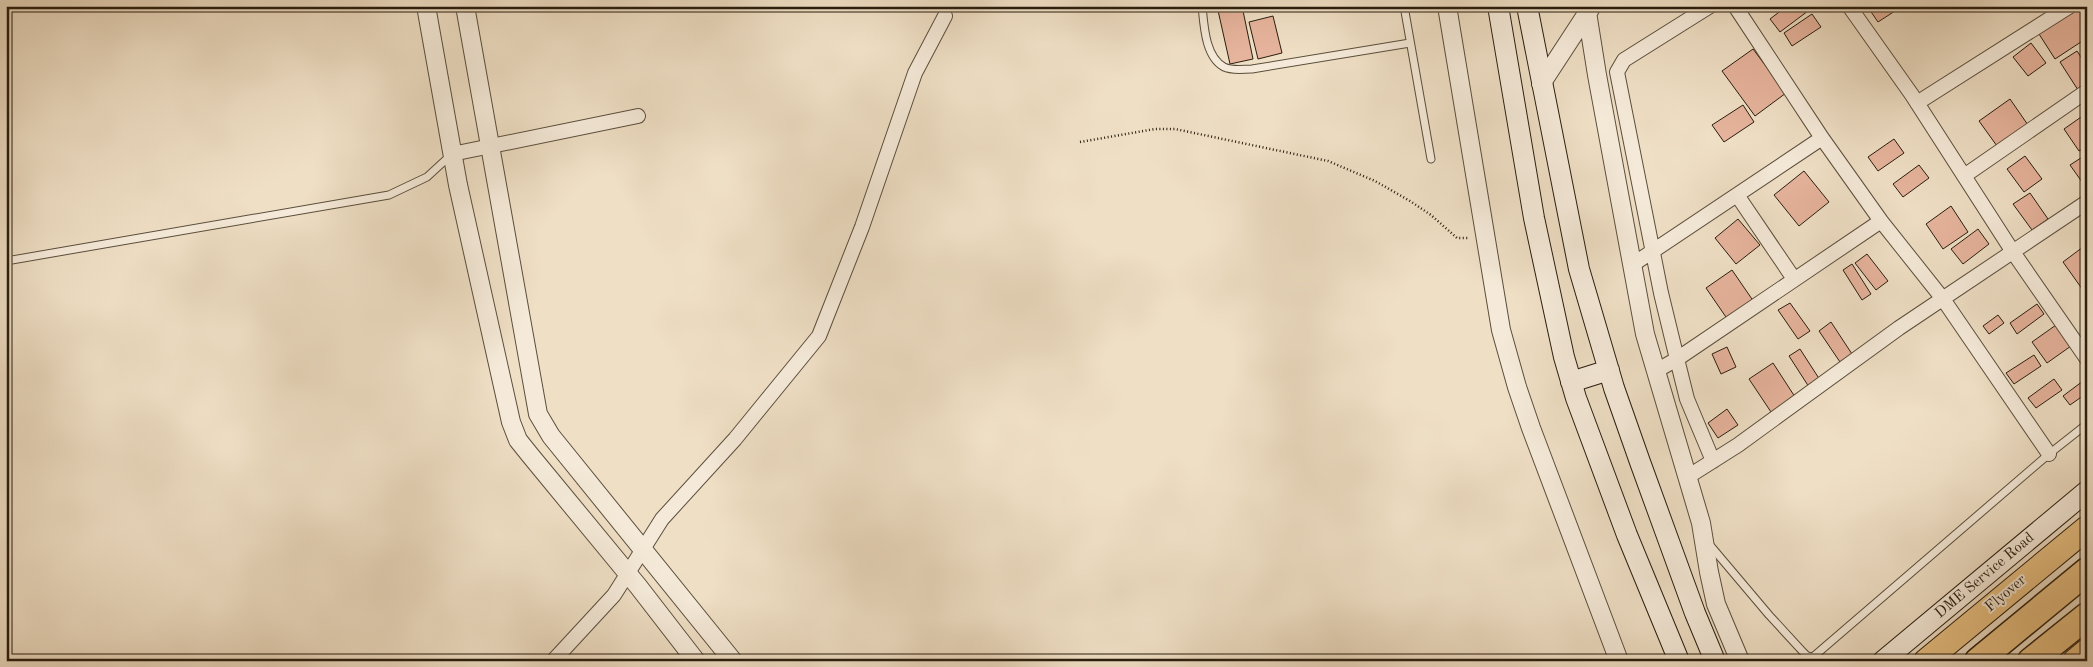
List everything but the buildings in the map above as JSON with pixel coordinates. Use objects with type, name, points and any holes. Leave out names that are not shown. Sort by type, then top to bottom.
[{"type":"highway","name":"Flyover","points":[[1926,661],[2087,527]]},
{"type":"highway","points":[[1978,661],[2087,571]]},
{"type":"highway","points":[[2031,661],[2087,616]]},
{"type":"highway","points":[[2075,661],[2087,651]]},
{"type":"main road","points":[[1498,6],[1534,218],[1571,382],[1627,535],[1679,661]]},
{"type":"main road","points":[[1527,6],[1579,269],[1609,370],[1671,549],[1715,661]]},
{"type":"main road","points":[[1571,382],[1609,370]]},
{"type":"main road","name":"DME Service Road","points":[[1884,661],[2087,492]]},
{"type":"main road","points":[[2069,506],[2087,527]]},
{"type":"street","points":[[426,6],[452,154],[511,422],[518,440],[637,585],[696,661]]},
{"type":"street","points":[[465,6],[538,414],[551,436],[733,661]]},
{"type":"street","points":[[1447,6],[1501,330],[1517,388],[1619,661]]},
{"type":"street","points":[[1608,76],[1624,60],[1710,6]]},
{"type":"street","points":[[1736,6],[1822,138],[1881,221],[1943,300],[2049,454]]},
{"type":"street","points":[[1849,6],[1917,103],[2013,252],[2087,359]]},
{"type":"street","points":[[1917,103],[2070,6]]},
{"type":"street","points":[[1542,84],[1589,9]]},
{"type":"street","points":[[1589,9],[1653,251],[1687,398],[1713,461]]},
{"type":"street","points":[[637,585],[643,550],[662,519],[735,439],[819,336],[862,227],[915,74],[945,16]]},
{"type":"street","points":[[1608,76],[1632,265],[1645,334],[1702,522],[1703,537],[1716,604],[1740,661]]},
{"type":"street","points":[[1964,176],[2087,91]]},
{"type":"street","points":[[452,154],[638,116]]},
{"type":"street","points":[[1632,265],[1822,138]]},
{"type":"street","points":[[1738,195],[1794,279]]},
{"type":"street","points":[[1689,476],[1745,440],[1899,328],[2087,202]]},
{"type":"street","points":[[1656,371],[1677,359],[1881,221]]},
{"type":"street","points":[[552,661],[614,595],[637,585]]},
{"type":"lane","points":[[1202,6],[1205,32],[1212,53],[1218,62],[1225,67],[1235,70],[1252,69],[1410,43]]},
{"type":"lane","points":[[1404,6],[1431,160]]},
{"type":"lane","points":[[6,261],[389,195],[426,177],[452,154]]},
{"type":"lane","points":[[1703,537],[1780,628],[1807,656],[1813,657],[2049,454],[2087,424]]},
{"type":"path","points":[[1080,142],[1155,129],[1175,129],[1318,159],[1353,171],[1403,197],[1431,215],[1457,238],[1464,239],[1484,233]]}]
